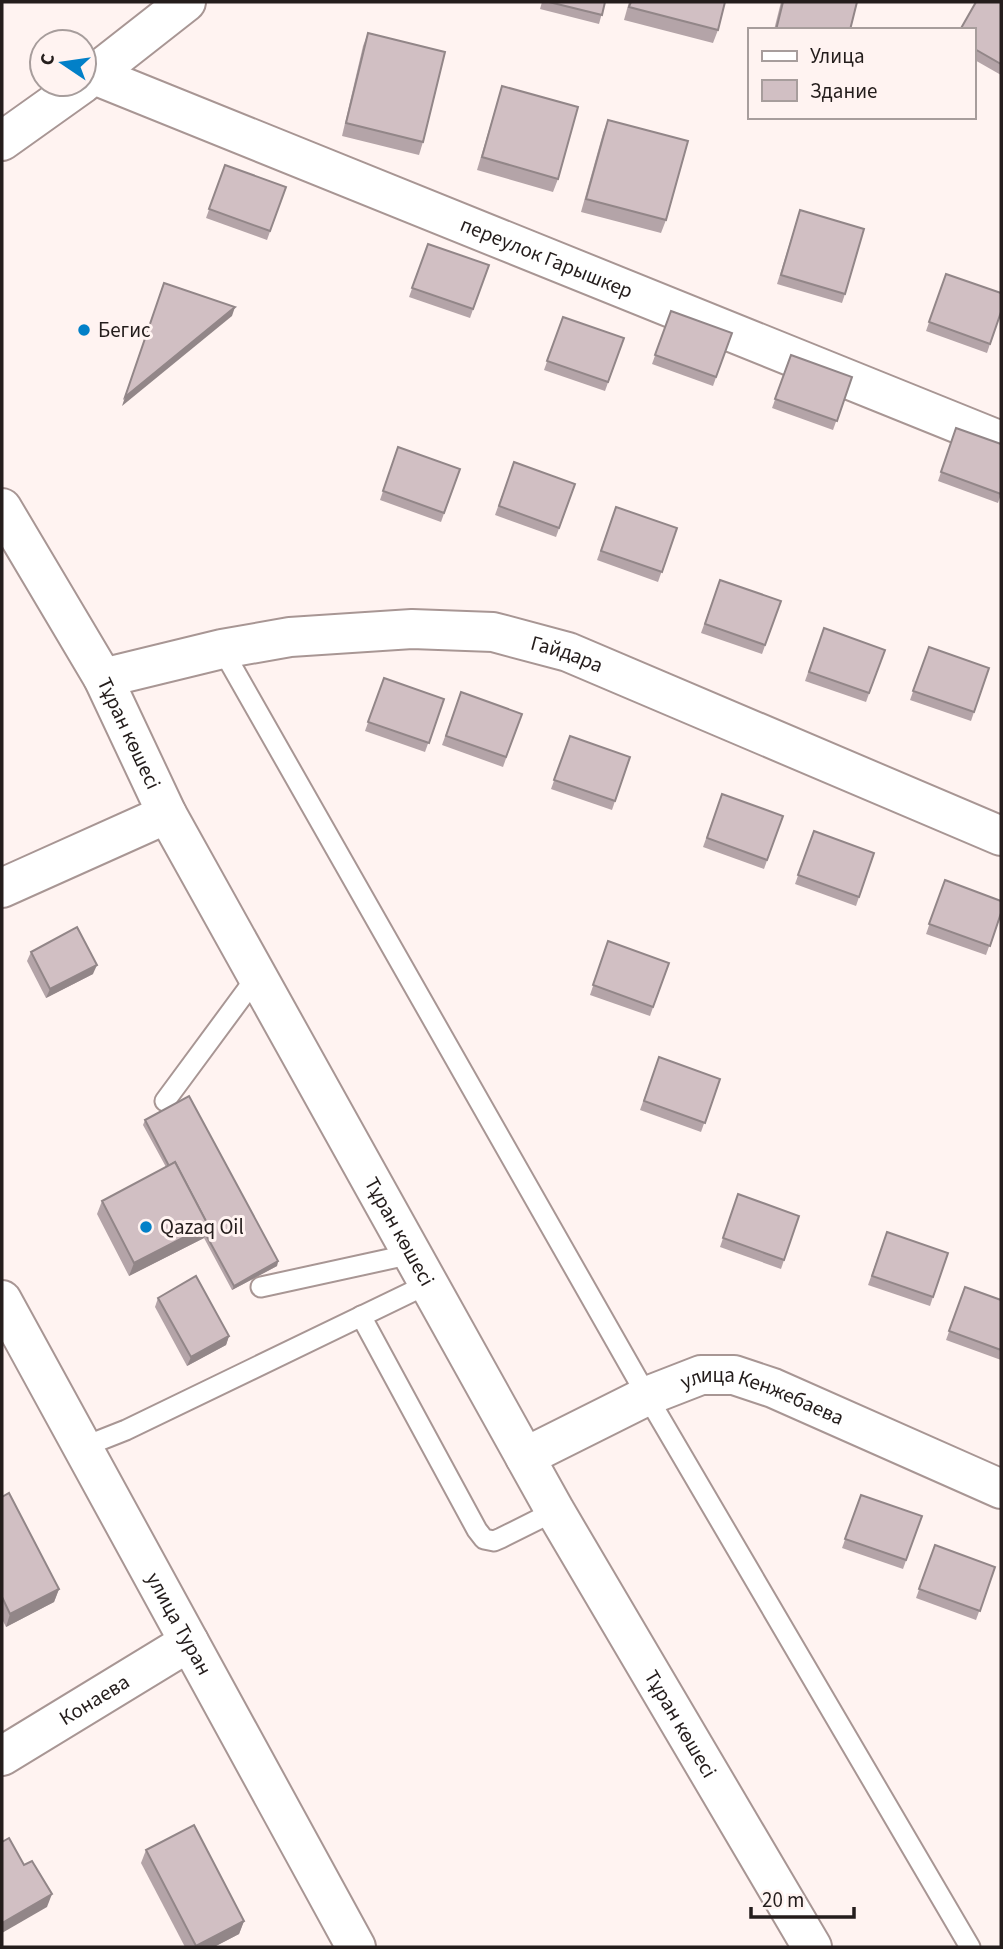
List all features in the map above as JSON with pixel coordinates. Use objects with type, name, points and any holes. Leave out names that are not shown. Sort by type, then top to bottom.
[{"type":"street","points":[[98,72],[186,2]]},
{"type":"street","name":"переулок Гарышкер","points":[[98,86],[1001,441]]},
{"type":"street","points":[[2,141],[62,98]]},
{"type":"street","name":"Тұран көшесі","points":[[2,508],[103,678],[167,814],[555,1511],[812,1947]]},
{"type":"street","name":"Гайдара","points":[[103,678],[222,649],[290,637],[412,629],[493,632],[568,652],[1001,836]]},
{"type":"street","points":[[2,888],[167,814]]},
{"type":"street","name":"улица Туран","points":[[3,1306],[356,1947]]},
{"type":"street","name":"улица Кенжебаева","points":[[525,1457],[647,1396],[701,1375],[734,1375],[772,1388],[1001,1489]]},
{"type":"street","name":"Конаева","points":[[2,1756],[189,1642]]},
{"type":"lane","points":[[222,649],[647,1396],[970,1947]]},
{"type":"lane","points":[[165,1101],[258,975]]},
{"type":"lane","points":[[261,1287],[420,1269]]},
{"type":"lane","points":[[83,1447],[126,1430],[361,1316],[420,1269]]},
{"type":"lane","points":[[361,1316],[484,1539],[494,1541],[555,1511]]},
{"type":"building","points":[[549,2],[605,2],[602,15]]},
{"type":"building","points":[[631,2],[725,2],[718,30],[629,7]]},
{"type":"building","points":[[783,2],[857,2],[850,28],[776,28]]},
{"type":"building","points":[[976,2],[1001,2],[1001,64],[975,49],[975,28],[961,28]]},
{"type":"building","points":[[368,33],[445,52],[423,142],[346,123]]},
{"type":"building","points":[[502,86],[578,107],[558,179],[482,157]]},
{"type":"building","points":[[608,120],[688,141],[666,220],[586,199]]},
{"type":"building","points":[[225,165],[286,187],[270,231],[209,209]]},
{"type":"building","points":[[800,210],[864,229],[845,294],[781,275]]},
{"type":"building","points":[[428,244],[489,265],[473,309],[412,288]]},
{"type":"building","points":[[946,274],[1001,293],[1001,312],[990,344],[929,322]]},
{"type":"building","points":[[164,283],[235,307],[125,397]]},
{"type":"building","points":[[671,311],[732,333],[716,377],[655,355]]},
{"type":"building","points":[[563,317],[624,338],[608,382],[547,361]]},
{"type":"building","points":[[791,355],[852,377],[837,421],[775,399]]},
{"type":"building","points":[[956,428],[1001,444],[1001,494],[941,472]]},
{"type":"building","points":[[398,447],[460,469],[444,513],[383,491]]},
{"type":"building","points":[[514,462],[575,484],[559,528],[499,506]]},
{"type":"building","points":[[616,507],[677,528],[662,572],[601,551]]},
{"type":"building","points":[[720,580],[781,601],[765,645],[705,624]]},
{"type":"building","points":[[824,628],[885,650],[869,693],[809,672]]},
{"type":"building","points":[[929,647],[989,668],[974,712],[913,691]]},
{"type":"building","points":[[384,678],[444,699],[429,743],[368,722]]},
{"type":"building","points":[[461,692],[522,714],[506,757],[446,736]]},
{"type":"building","points":[[570,736],[630,757],[615,801],[554,780]]},
{"type":"building","points":[[722,794],[783,816],[767,860],[707,838]]},
{"type":"building","points":[[814,831],[874,853],[859,897],[798,875]]},
{"type":"building","points":[[945,880],[1001,901],[1001,913],[990,946],[929,924]]},
{"type":"building","points":[[77,927],[97,965],[50,989],[31,952]]},
{"type":"building","points":[[608,941],[669,963],[653,1007],[593,985]]},
{"type":"building","points":[[659,1057],[720,1079],[705,1123],[644,1101]]},
{"type":"building","points":[[189,1096],[278,1261],[234,1286],[205,1233],[208,1225],[175,1162],[169,1166],[145,1120]]},
{"type":"building","points":[[175,1162],[208,1225],[134,1263],[102,1201]]},
{"type":"building","points":[[738,1194],[799,1216],[784,1260],[723,1238]]},
{"type":"building","points":[[887,1232],[948,1253],[933,1297],[872,1276]]},
{"type":"building","points":[[196,1276],[229,1336],[191,1357],[158,1298]]},
{"type":"building","points":[[965,1287],[1001,1300],[1001,1350],[949,1331]]},
{"type":"building","points":[[9,1493],[59,1589],[10,1614],[2,1597],[2,1497]]},
{"type":"building","points":[[861,1495],[922,1516],[906,1560],[845,1539]]},
{"type":"building","points":[[935,1545],[995,1567],[980,1611],[919,1589]]},
{"type":"building","points":[[194,1825],[244,1921],[196,1946],[146,1850]]},
{"type":"building","points":[[9,1838],[24,1865],[32,1861],[52,1894],[2,1923],[2,1842]]},
{"type":"place","name":"Бегис","points":[[84,330]]},
{"type":"place","name":"Qazaq Oil","points":[[146,1227]]}]
